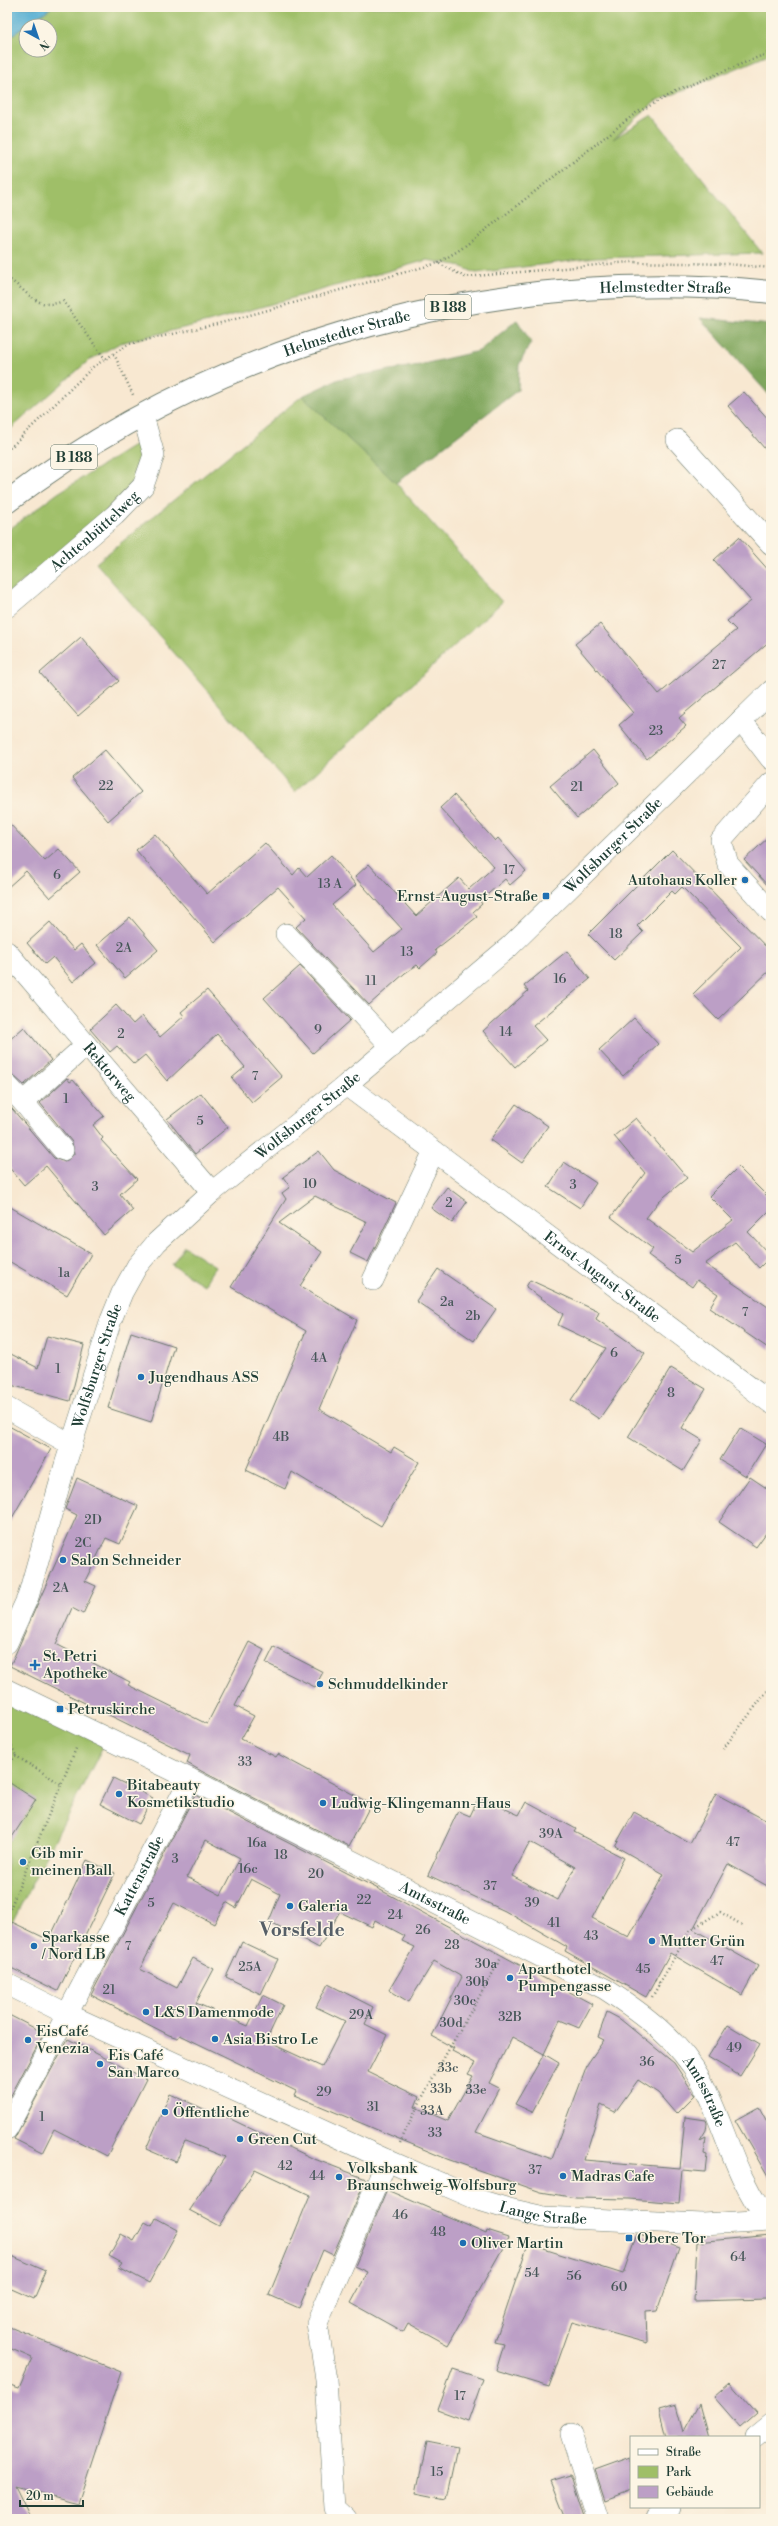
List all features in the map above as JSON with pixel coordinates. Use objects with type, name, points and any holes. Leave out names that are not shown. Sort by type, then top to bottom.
[{"type":"main road","name":"Helmstedter Straße","points":[[7,502],[83,451],[143,416],[230,373],[286,352],[390,320],[459,305],[589,288],[717,287],[771,292]]},
{"type":"street","name":"Achtenbüttelweg","points":[[7,607],[115,515],[143,486],[154,455],[143,416]]},
{"type":"street","points":[[677,440],[771,544]]},
{"type":"street","name":"Wolfsburger Straße","points":[[7,1643],[28,1597],[110,1320],[137,1266],[157,1242],[212,1192],[346,1085],[510,947],[771,691]]},
{"type":"street","points":[[741,720],[771,759]]},
{"type":"street","points":[[771,783],[721,840],[728,864],[771,912]]},
{"type":"street","points":[[286,934],[392,1047]]},
{"type":"street","name":"Rektorweg","points":[[7,952],[212,1192]]},
{"type":"street","points":[[23,1102],[86,1045]]},
{"type":"street","points":[[7,1085],[63,1150]]},
{"type":"street","name":"Ernst-August-Straße","points":[[346,1085],[771,1403]]},
{"type":"street","points":[[373,1280],[434,1151]]},
{"type":"street","points":[[7,1408],[72,1445]]},
{"type":"street","name":"Amtsstraße","points":[[7,1690],[190,1779],[509,1942],[605,1989],[643,2014],[679,2050],[700,2079],[744,2185],[769,2219]]},
{"type":"street","name":"Kattenstraße","points":[[7,2129],[190,1779]]},
{"type":"street","name":"Lange Straße","points":[[7,1984],[67,2014],[389,2161],[479,2200],[544,2217],[703,2224],[769,2219]]},
{"type":"street","points":[[346,2519],[334,2508],[326,2379],[317,2323],[389,2161]]},
{"type":"street","points":[[756,2436],[771,2424]]},
{"type":"street","points":[[571,2434],[598,2519]]},
{"type":"street","points":[[656,2519],[669,2508]]},
{"type":"path","points":[[438,263],[461,249],[636,113],[685,87],[771,52]]},
{"type":"path","points":[[7,278],[44,304],[52,305],[63,301],[105,359]]},
{"type":"path","points":[[114,354],[143,416]]},
{"type":"path","points":[[723,1749],[771,1686]]},
{"type":"path","points":[[7,1916],[85,1727]]},
{"type":"path","points":[[7,1735],[16,1756],[61,1784]]},
{"type":"path","points":[[7,1765],[16,1756]]},
{"type":"path","points":[[643,2014],[690,1930],[720,1912],[742,1925]]},
{"type":"path","points":[[389,2161],[422,2095],[448,2055],[509,1942]]},
{"type":"path","points":[[655,1980],[660,1983]]},
{"type":"green space","points":[[7,7],[771,7],[771,54],[655,102],[613,139],[652,115],[762,253],[595,258],[476,273],[457,265],[427,260],[208,322],[120,343],[88,361],[7,432]]},
{"type":"green space","points":[[700,318],[771,325],[771,397]]},
{"type":"green space","points":[[517,320],[531,342],[519,365],[518,390],[396,483],[302,396],[339,379],[419,365],[479,351]]},
{"type":"green space","points":[[302,396],[396,483],[502,602],[295,792],[96,563]]},
{"type":"green space","points":[[140,442],[143,460],[136,476],[123,493],[84,532],[7,594],[7,531],[58,493]]},
{"type":"green space","points":[[184,1246],[215,1266],[204,1285],[172,1265]]},
{"type":"green space","points":[[7,1689],[109,1735],[7,1932]]},
{"type":"water","points":[[7,7],[52,7],[37,18],[18,18],[18,31],[7,39]]},
{"type":"building","points":[[744,392],[771,422],[771,456],[728,406]]},
{"type":"building","points":[[739,537],[771,573],[771,640],[679,718],[686,726],[647,759],[619,725],[633,713],[575,644],[600,624],[659,694],[736,630],[727,621],[751,601],[714,560]]},
{"type":"building","points":[[81,637],[119,681],[78,716],[40,673]]},
{"type":"building","points":[[105,750],[141,792],[108,821],[72,778]]},
{"type":"building","points":[[593,750],[619,783],[577,818],[550,786]]},
{"type":"building","points":[[454,795],[495,841],[498,838],[526,871],[510,885],[505,879],[480,901],[482,904],[473,912],[477,917],[435,950],[437,953],[420,968],[417,965],[405,973],[369,1005],[296,927],[306,918],[278,887],[215,942],[136,850],[155,834],[207,894],[265,843],[293,875],[299,868],[307,877],[331,855],[356,885],[332,905],[374,952],[402,929],[355,877],[369,864],[416,916],[459,878],[469,889],[494,867],[440,808]]},
{"type":"building","points":[[7,821],[45,861],[59,849],[80,872],[50,898],[26,871],[7,888]]},
{"type":"building","points":[[771,835],[771,889],[744,860]]},
{"type":"building","points":[[672,850],[771,952],[771,969],[718,1020],[693,994],[741,947],[682,887],[675,894],[672,891],[637,926],[643,932],[614,960],[588,934]]},
{"type":"building","points":[[130,917],[158,950],[125,978],[97,945]]},
{"type":"building","points":[[50,922],[74,950],[81,944],[96,963],[73,982],[53,957],[45,964],[27,943]]},
{"type":"building","points":[[567,951],[590,979],[533,1026],[546,1040],[515,1067],[483,1031],[528,991],[524,986]]},
{"type":"building","points":[[300,966],[350,1020],[313,1053],[264,998]]},
{"type":"building","points":[[207,990],[282,1077],[252,1102],[232,1078],[245,1067],[217,1034],[167,1081],[145,1055],[134,1064],[117,1046],[110,1052],[90,1029],[116,1005],[133,1024],[142,1016],[160,1037],[184,1016],[181,1012]]},
{"type":"building","points":[[634,1018],[658,1044],[623,1076],[599,1050]]},
{"type":"building","points":[[24,1027],[51,1060],[24,1085],[15,1077],[7,1073],[7,1042]]},
{"type":"building","points":[[67,1078],[70,1082],[73,1080],[104,1116],[93,1125],[103,1138],[101,1140],[137,1179],[120,1194],[133,1210],[104,1235],[46,1166],[24,1185],[7,1165],[7,1103],[54,1158],[65,1162],[74,1154],[72,1142],[40,1103]]},
{"type":"building","points":[[201,1093],[228,1127],[195,1154],[167,1119]]},
{"type":"building","points":[[516,1104],[548,1126],[522,1163],[490,1140]]},
{"type":"building","points":[[636,1118],[687,1178],[659,1201],[646,1218],[692,1252],[733,1220],[709,1196],[738,1167],[771,1200],[771,1209],[748,1232],[771,1256],[759,1268],[735,1242],[705,1264],[771,1309],[771,1350],[709,1308],[718,1294],[697,1280],[692,1287],[648,1255],[653,1249],[611,1217],[645,1173],[614,1136]]},
{"type":"building","points":[[319,1151],[334,1170],[396,1203],[368,1262],[350,1253],[367,1222],[315,1196],[279,1223],[322,1252],[300,1286],[357,1320],[319,1409],[391,1452],[394,1447],[419,1462],[381,1526],[292,1472],[285,1489],[246,1470],[306,1331],[231,1287],[286,1199],[282,1193],[290,1187],[283,1177]]},
{"type":"building","points":[[564,1162],[596,1183],[580,1208],[548,1187]]},
{"type":"building","points":[[447,1187],[467,1202],[452,1223],[431,1208]]},
{"type":"building","points":[[7,1205],[91,1254],[67,1295],[7,1260]]},
{"type":"building","points":[[438,1269],[496,1309],[474,1341],[416,1301]]},
{"type":"building","points":[[530,1280],[599,1312],[596,1319],[645,1353],[599,1419],[571,1400],[606,1348],[558,1325],[563,1314],[526,1287]]},
{"type":"building","name":"Jugendhaus ASS","points":[[131,1332],[174,1346],[151,1422],[108,1408]]},
{"type":"building","points":[[47,1336],[84,1345],[70,1401],[7,1384],[7,1352],[38,1368]]},
{"type":"building","points":[[671,1368],[706,1389],[682,1428],[702,1440],[683,1471],[628,1437]]},
{"type":"building","points":[[7,1425],[51,1449],[7,1527]]},
{"type":"building","points":[[740,1428],[766,1444],[746,1476],[720,1460]]},
{"type":"building","points":[[750,1477],[771,1491],[771,1526],[756,1547],[719,1522]]},
{"type":"building","points":[[77,1478],[138,1506],[120,1544],[106,1538],[85,1581],[96,1586],[83,1614],[72,1608],[56,1644],[130,1682],[128,1685],[207,1724],[249,1642],[264,1650],[235,1706],[254,1716],[241,1739],[276,1757],[278,1754],[371,1804],[349,1846],[187,1763],[190,1755],[10,1666],[77,1515],[65,1509]]},
{"type":"building","points":[[274,1647],[323,1672],[315,1687],[266,1663]]},
{"type":"building","points":[[113,1778],[153,1798],[139,1824],[100,1804]]},
{"type":"building","points":[[7,1781],[36,1800],[7,1845]]},
{"type":"building","points":[[716,1794],[771,1823],[771,1888],[728,1864],[693,1929],[758,1966],[742,1995],[670,1953],[646,1997],[565,1951],[567,1947],[505,1911],[428,1875],[458,1811],[470,1816],[479,1797],[519,1815],[526,1802],[576,1829],[574,1832],[624,1858],[592,1918],[629,1937],[664,1874],[615,1846],[634,1812],[690,1843]],"holes":[[[530,1842],[575,1867],[558,1900],[512,1876]]]},
{"type":"building","points":[[195,1795],[388,1894],[592,2004],[579,2028],[560,2020],[544,2054],[512,2037],[489,2083],[499,2088],[476,2132],[552,2159],[588,2063],[604,2040],[598,2037],[607,2012],[620,2019],[674,2063],[695,2095],[676,2114],[658,2093],[638,2080],[615,2112],[601,2105],[584,2160],[680,2168],[685,2117],[706,2120],[706,2130],[700,2140],[706,2137],[704,2154],[707,2155],[705,2172],[682,2170],[679,2203],[630,2199],[576,2198],[541,2192],[447,2159],[294,2095],[296,2091],[180,2035],[178,2038],[169,2035],[91,1995]],"holes":[[[206,1840],[240,1858],[221,1895],[187,1877]],[[251,1879],[280,1894],[269,1921],[319,1948],[340,1912],[372,1927],[375,1920],[405,1936],[402,1941],[415,1947],[389,1990],[409,2002],[434,1961],[462,1977],[432,2036],[454,2048],[452,2051],[475,2063],[468,2074],[473,2076],[448,2121],[415,2107],[419,2097],[368,2072],[387,2035],[365,2024],[373,2007],[328,1984],[316,2007],[345,2021],[322,2067],[266,2041],[283,2005],[263,1995],[248,2026],[196,2003],[214,1969],[193,1958],[177,1988],[140,1969],[174,1903],[214,1924],[226,1902],[236,1908]]]},
{"type":"building","points":[[87,1860],[115,1873],[58,1991],[7,1966],[7,1932],[12,1922],[49,1940]]},
{"type":"building","points":[[242,1942],[278,1959],[261,1994],[226,1977]]},
{"type":"building","points":[[7,2014],[44,2033],[8,2101],[7,2100]]},
{"type":"building","points":[[728,2025],[760,2044],[740,2076],[708,2057]]},
{"type":"building","points":[[68,2039],[146,2079],[107,2156],[54,2129],[42,2153],[14,2139]]},
{"type":"building","points":[[544,2054],[559,2063],[532,2112],[515,2104]]},
{"type":"building","points":[[170,2094],[213,2113],[214,2111],[312,2158],[366,2179],[333,2255],[323,2250],[299,2308],[269,2295],[310,2195],[255,2169],[219,2226],[189,2210],[225,2157],[185,2141],[176,2162],[146,2149]]},
{"type":"building","points":[[759,2107],[771,2129],[771,2182],[735,2120]]},
{"type":"building","points":[[387,2190],[486,2233],[487,2230],[509,2237],[448,2345],[408,2323],[403,2332],[351,2303],[368,2272],[355,2266]]},
{"type":"building","points":[[156,2218],[178,2230],[149,2283],[119,2267],[122,2263],[109,2256],[121,2234],[134,2241],[145,2222],[152,2226]]},
{"type":"building","points":[[637,2233],[679,2248],[657,2311],[646,2312],[647,2343],[572,2322],[549,2387],[496,2371],[504,2344],[495,2342],[528,2244],[623,2274]]},
{"type":"building","points":[[771,2235],[771,2290],[767,2299],[694,2301],[697,2242]]},
{"type":"building","points":[[7,2254],[46,2271],[34,2299],[7,2287]]},
{"type":"building","points":[[7,2326],[121,2372],[78,2503],[15,2486],[31,2519],[7,2519],[7,2384],[19,2388],[32,2358],[7,2347]]},
{"type":"building","points":[[453,2369],[483,2379],[468,2421],[438,2410]]},
{"type":"building","points":[[730,2383],[756,2413],[740,2427],[714,2397]]},
{"type":"building","points":[[699,2404],[708,2436],[666,2436],[659,2410],[677,2405],[684,2431]]},
{"type":"building","points":[[427,2442],[457,2448],[446,2499],[416,2493]]},
{"type":"building","points":[[630,2457],[630,2490],[605,2500],[595,2470]]},
{"type":"building","points":[[570,2475],[585,2519],[566,2519],[551,2481]]},
{"type":"place","name":"Autohaus Koller","points":[[745,880]]},
{"type":"place","name":"Ernst-August-Straße","points":[[546,896]]},
{"type":"place","name":"Jugendhaus ASS","points":[[141,1377]]},
{"type":"place","name":"Salon Schneider","points":[[63,1560]]},
{"type":"place","name":"St. Petri Apotheke","points":[[35,1665]]},
{"type":"place","name":"Schmuddelkinder","points":[[320,1684]]},
{"type":"place","name":"Petruskirche","points":[[60,1709]]},
{"type":"place","name":"Bitabeauty Kosmetikstudio","points":[[119,1794]]},
{"type":"place","name":"Ludwig-Klingemann-Haus","points":[[323,1803]]},
{"type":"place","name":"Gib mir meinen Ball","points":[[23,1862]]},
{"type":"place","name":"Galeria","points":[[290,1906]]},
{"type":"place","name":"Mutter Grün","points":[[652,1941]]},
{"type":"place","name":"Sparkasse / Nord LB","points":[[34,1946]]},
{"type":"place","name":"Aparthotel Pumpengasse","points":[[510,1978]]},
{"type":"place","name":"L&S Damenmode","points":[[146,2012]]},
{"type":"place","name":"Asia Bistro Le","points":[[215,2039]]},
{"type":"place","name":"EisCafé Venezia","points":[[28,2040]]},
{"type":"place","name":"Eis Café San Marco","points":[[100,2064]]},
{"type":"place","name":"Öffentliche","points":[[165,2112]]},
{"type":"place","name":"Green Cut","points":[[240,2139]]},
{"type":"place","name":"Madras Cafe","points":[[563,2176]]},
{"type":"place","name":"Volksbank Braunschweig-Wolfsburg","points":[[339,2177]]},
{"type":"place","name":"Obere Tor","points":[[629,2238]]},
{"type":"place","name":"Oliver Martin","points":[[463,2243]]},
{"type":"district","name":"Vorsfelde","points":[[302,1929]]}]
